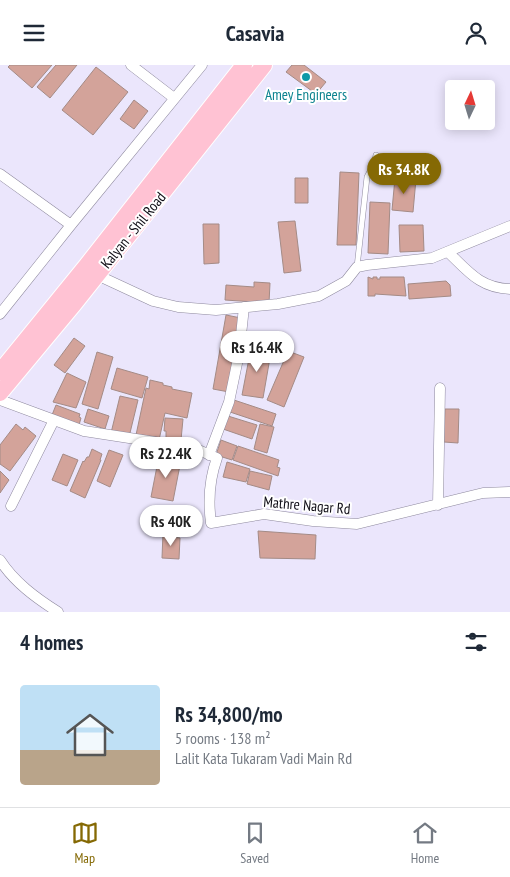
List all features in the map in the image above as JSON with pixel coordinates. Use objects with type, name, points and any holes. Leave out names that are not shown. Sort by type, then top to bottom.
[{"type":"main road","name":"Kalyan - Shil Road","points":[[0,393],[244,65]]},
{"type":"main road","name":"Kalyan - Shil Road","points":[[0,372],[92,270],[264,65]]},
{"type":"street","points":[[131,65],[174,98]]},
{"type":"street","points":[[0,314],[70,225],[202,65]]},
{"type":"street","points":[[0,174],[70,225]]},
{"type":"street","points":[[92,270],[153,301],[178,307],[216,310],[278,304],[318,296],[346,281],[357,267],[432,258],[510,226]]},
{"type":"street","points":[[448,252],[482,282],[497,288],[510,289]]},
{"type":"street","points":[[0,400],[84,431],[194,449],[209,455],[229,401],[244,307]]},
{"type":"street","points":[[438,505],[440,388]]},
{"type":"street","points":[[11,506],[54,420]]},
{"type":"street","name":"Mathre Nagar Rd","points":[[209,455],[217,458],[212,471],[208,501],[211,523],[264,515],[357,524],[483,493],[509,492]]},
{"type":"street","points":[[0,560],[6,570],[34,596],[58,612]]},
{"type":"lane","points":[[357,267],[366,177],[374,164],[376,155]]},
{"type":"building","points":[[10,65],[52,65],[32,88],[8,67]]},
{"type":"building","points":[[56,65],[77,65],[50,98],[37,87]]},
{"type":"building","name":"Amey Engineers","points":[[292,65],[304,65],[326,82],[316,94],[286,72]]},
{"type":"building","points":[[96,67],[128,92],[93,135],[62,110]]},
{"type":"building","points":[[134,100],[148,111],[134,129],[120,119]]},
{"type":"building","points":[[340,172],[359,173],[356,245],[337,245]]},
{"type":"building","points":[[295,178],[308,178],[308,203],[295,203]]},
{"type":"building","points":[[395,178],[416,179],[413,212],[392,210]]},
{"type":"building","points":[[370,202],[390,203],[388,254],[368,253]]},
{"type":"building","points":[[295,221],[301,271],[284,273],[278,222]]},
{"type":"building","points":[[203,224],[219,224],[219,263],[204,264]]},
{"type":"building","points":[[399,225],[423,225],[424,251],[400,252]]},
{"type":"building","points":[[368,277],[380,279],[380,277],[404,277],[406,296],[375,294],[375,296],[368,296]]},
{"type":"building","points":[[446,281],[450,285],[451,296],[409,299],[408,284]]},
{"type":"building","points":[[254,282],[270,283],[269,303],[225,300],[226,285],[254,287]]},
{"type":"building","points":[[226,315],[241,318],[229,392],[213,389]]},
{"type":"building","points":[[74,338],[85,346],[65,373],[54,365]]},
{"type":"building","points":[[251,348],[271,352],[263,398],[242,395]]},
{"type":"building","points":[[288,351],[304,357],[284,407],[267,400]]},
{"type":"building","points":[[97,352],[113,357],[98,409],[82,404]]},
{"type":"building","points":[[117,368],[148,377],[142,398],[111,389]]},
{"type":"building","points":[[67,373],[86,382],[76,408],[53,402]]},
{"type":"building","points":[[150,380],[163,383],[163,385],[172,387],[172,389],[192,393],[187,418],[165,413],[159,440],[136,435],[146,388],[149,389]]},
{"type":"building","points":[[120,396],[138,400],[129,437],[111,433]]},
{"type":"building","points":[[234,400],[276,414],[272,426],[230,412]]},
{"type":"building","points":[[56,405],[80,414],[79,425],[52,415]]},
{"type":"building","points":[[88,409],[109,416],[105,429],[84,422]]},
{"type":"building","points":[[445,409],[459,409],[458,443],[444,442]]},
{"type":"building","points":[[228,416],[257,425],[252,439],[223,429]]},
{"type":"building","points":[[165,418],[183,419],[181,440],[166,439],[166,431],[164,431]]},
{"type":"building","points":[[16,424],[23,430],[25,427],[36,436],[10,471],[0,464],[0,445]]},
{"type":"building","points":[[260,424],[274,427],[267,453],[254,449]]},
{"type":"building","points":[[221,440],[237,446],[232,460],[216,455]]},
{"type":"building","points":[[238,446],[279,460],[277,467],[280,468],[278,476],[233,460]]},
{"type":"building","points":[[92,449],[102,454],[85,498],[70,491],[83,461],[89,457]]},
{"type":"building","points":[[109,450],[123,455],[110,487],[97,481]]},
{"type":"building","points":[[63,454],[78,460],[67,486],[52,480]]},
{"type":"building","points":[[159,456],[181,460],[173,501],[151,497]]},
{"type":"building","points":[[227,462],[250,469],[246,482],[223,477]]},
{"type":"building","points":[[0,471],[9,480],[0,493]]},
{"type":"building","points":[[250,471],[272,476],[269,490],[247,484]]},
{"type":"building","points":[[258,531],[316,535],[315,559],[260,558]]},
{"type":"building","points":[[163,533],[172,533],[172,537],[180,538],[179,559],[162,558]]},
{"type":"place","name":"Amey Engineers","points":[[306,77]]}]
